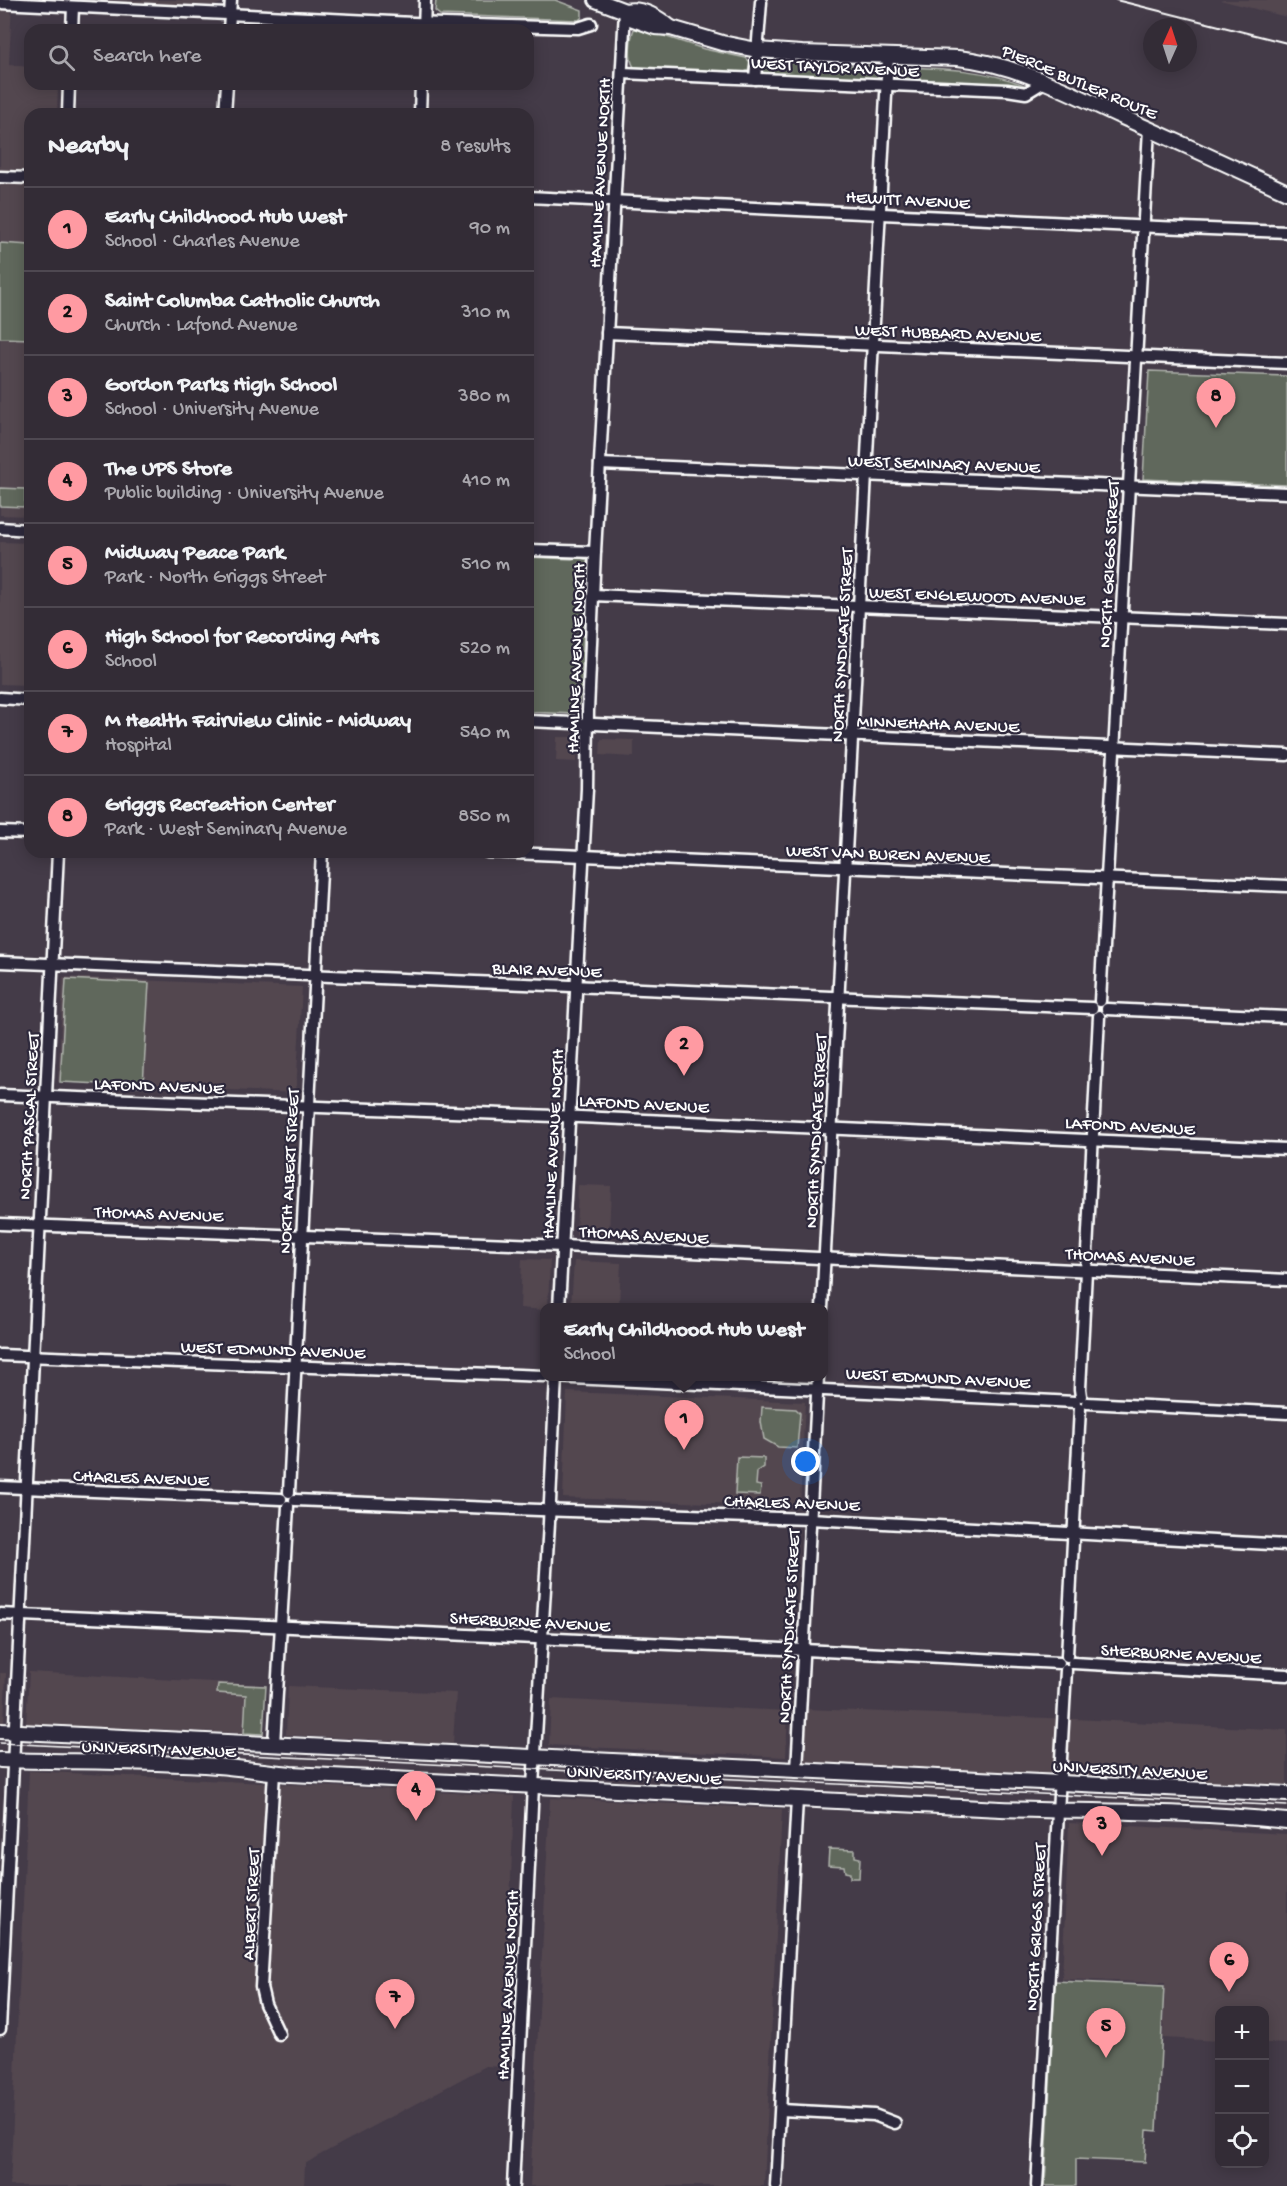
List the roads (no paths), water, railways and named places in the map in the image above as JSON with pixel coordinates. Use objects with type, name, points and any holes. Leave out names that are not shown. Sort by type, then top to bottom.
[{"type":"main road","name":"PIERCE BUTLER ROUTE","points":[[596,0],[625,11],[637,21],[655,27],[671,28],[705,39],[757,50],[976,60],[1011,68],[1287,192]]},
{"type":"main road","name":"UNIVERSITY AVENUE","points":[[0,1731],[1287,1794]]},
{"type":"main road","name":"UNIVERSITY AVENUE","points":[[0,1760],[139,1762],[217,1766],[274,1773],[1059,1811],[1147,1812],[1287,1821]]},
{"type":"street","points":[[230,24],[231,0]]},
{"type":"street","points":[[424,24],[425,0]]},
{"type":"street","points":[[755,79],[761,2]]},
{"type":"street","points":[[0,3],[376,24]]},
{"type":"street","points":[[72,24],[73,7]]},
{"type":"street","name":"HAMLINE AVENUE NORTH","points":[[559,1303],[577,986],[595,552],[625,11]]},
{"type":"street","points":[[534,28],[578,28],[591,24]]},
{"type":"street","name":"NORTH SYNDICATE STREET","points":[[822,1303],[888,57]]},
{"type":"street","name":"WEST TAYLOR AVENUE","points":[[622,73],[1019,92],[1031,92],[1044,82]]},
{"type":"street","points":[[68,108],[69,90]]},
{"type":"street","points":[[225,108],[227,90]]},
{"type":"street","points":[[420,108],[421,90]]},
{"type":"street","name":"NORTH GRIGGS STREET","points":[[1037,2186],[1149,129]]},
{"type":"street","points":[[0,177],[24,178]]},
{"type":"street","name":"HEWITT AVENUE","points":[[534,198],[1287,232]]},
{"type":"street","name":"WEST HUBBARD AVENUE","points":[[607,333],[1287,363]]},
{"type":"street","name":"WEST SEMINARY AVENUE","points":[[600,464],[1287,493]]},
{"type":"street","points":[[0,528],[24,530]]},
{"type":"street","points":[[534,550],[595,552]]},
{"type":"street","name":"WEST ENGLEWOOD AVENUE","points":[[593,595],[1287,624]]},
{"type":"street","points":[[0,698],[24,700]]},
{"type":"street","name":"MINNEHAHA AVENUE","points":[[534,721],[1287,755]]},
{"type":"street","points":[[0,832],[24,833]]},
{"type":"street","name":"WEST VAN BUREN AVENUE","points":[[534,854],[1287,886]]},
{"type":"street","name":"NORTH PASCAL STREET","points":[[0,2029],[58,858]]},
{"type":"street","name":"NORTH ALBERT STREET","points":[[274,1744],[322,858]]},
{"type":"street","name":"BLAIR AVENUE","points":[[0,962],[1287,1017]]},
{"type":"street","name":"LAFOND AVENUE","points":[[0,1095],[570,1116],[1287,1149]]},
{"type":"street","name":"THOMAS AVENUE","points":[[0,1224],[563,1246],[1287,1280]]},
{"type":"street","name":"WEST EDMUND AVENUE","points":[[0,1355],[540,1376]]},
{"type":"street","points":[[535,1757],[556,1381]]},
{"type":"street","name":"WEST EDMUND AVENUE","points":[[651,1381],[1287,1413]]},
{"type":"street","name":"NORTH SYNDICATE STREET","points":[[797,1770],[818,1381]]},
{"type":"street","name":"CHARLES AVENUE","points":[[0,1487],[550,1511],[810,1519],[1287,1545]]},
{"type":"street","name":"SHERBURNE AVENUE","points":[[0,1614],[804,1650],[1287,1675]]},
{"type":"street","name":"HAMLINE AVENUE NORTH","points":[[513,2186],[535,1757]]},
{"type":"street","name":"ALBERT STREET","points":[[274,1773],[261,1987],[265,2004],[279,2034]]},
{"type":"street","points":[[776,2186],[797,1799]]},
{"type":"street","points":[[781,2110],[874,2115],[895,2122]]},
{"type":"tram line","points":[[0,1743],[1287,1806]]},
{"type":"railway","points":[[1116,0],[1287,43]]},
{"type":"place","name":"Griggs Recreation Center","points":[[1216,428]]},
{"type":"place","name":"Saint Columba Catholic Church","points":[[684,1076]]},
{"type":"place","name":"Early Childhood Hub West","points":[[684,1450]]},
{"type":"place","name":"The UPS Store","points":[[416,1821]]},
{"type":"place","name":"Gordon Parks High School","points":[[1102,1856]]},
{"type":"place","name":"High School for Recording Arts","points":[[1229,1992]]},
{"type":"place","name":"M Health Fairview Clinic - Midway","points":[[395,2029]]},
{"type":"place","name":"Midway Peace Park","points":[[1106,2058]]}]
